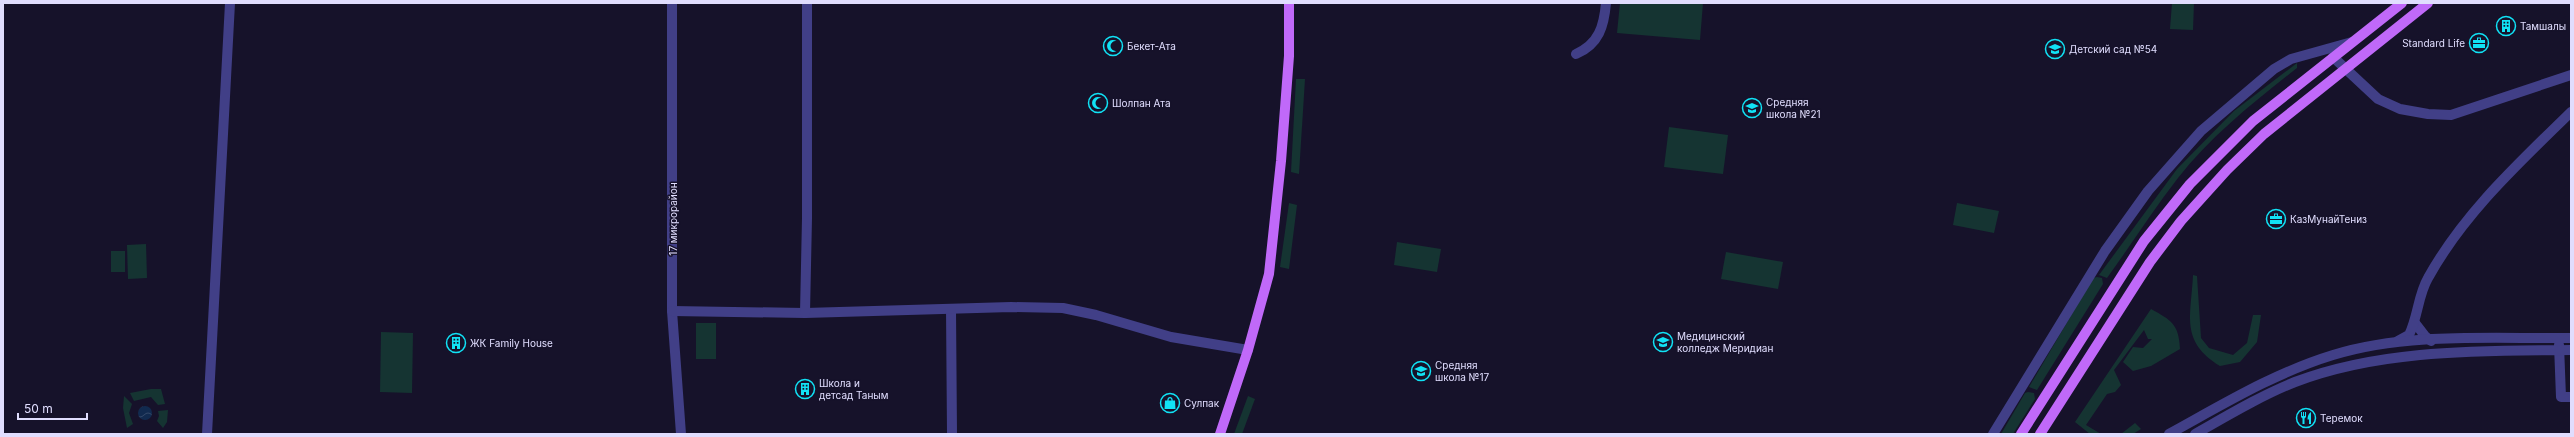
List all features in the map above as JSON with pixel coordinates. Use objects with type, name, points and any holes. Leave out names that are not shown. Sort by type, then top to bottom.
[{"type":"main road","points":[[1220,434],[1248,350],[1269,274],[1289,56],[1289,3]]},
{"type":"main road","points":[[2021,434],[2144,241],[2190,184],[2253,121],[2402,3]]},
{"type":"main road","points":[[2042,432],[2150,262],[2181,221],[2227,170],[2264,134],[2343,69],[2428,3]]},
{"type":"street","points":[[207,434],[230,3]]},
{"type":"street","name":"17 микрорайон","points":[[672,3],[672,311],[681,434]]},
{"type":"street","points":[[805,313],[807,218],[807,3]]},
{"type":"street","points":[[1576,54],[1586,50],[1597,40],[1604,20],[1606,3]]},
{"type":"street","points":[[1993,434],[2105,251],[2148,190],[2201,131],[2274,69],[2291,59],[2352,42]]},
{"type":"street","points":[[2333,57],[2343,69],[2378,99],[2400,109],[2428,114],[2451,115],[2571,75]]},
{"type":"street","points":[[2395,343],[2409,335],[2427,279],[2456,233],[2505,176],[2571,112]]},
{"type":"street","points":[[672,311],[805,313],[1011,307],[1062,308],[1096,315],[1171,337],[1248,350]]},
{"type":"street","points":[[951,309],[952,434]]},
{"type":"street","points":[[2414,323],[2425,336],[2432,341]]},
{"type":"street","points":[[2559,338],[2561,397],[2571,397]]},
{"type":"street","points":[[2169,434],[2256,386],[2294,369],[2334,355],[2395,343],[2571,338]]},
{"type":"street","points":[[2195,434],[2263,396],[2295,382],[2345,367],[2403,356],[2571,350]]},
{"type":"green space","points":[[1620,3],[1703,3],[1700,40],[1617,33]]},
{"type":"green space","points":[[2172,3],[2194,3],[2193,30],[2170,29]]},
{"type":"green space","points":[[2297,63],[2297,68],[2219,133],[2178,178],[2107,278],[2099,275],[2177,169],[2234,111]]},
{"type":"green space","points":[[1296,79],[1305,79],[1299,174],[1291,172]]},
{"type":"green space","points":[[1669,127],[1728,135],[1723,174],[1664,167]]},
{"type":"green space","points":[[1289,203],[1297,205],[1289,269],[1280,267]]},
{"type":"green space","points":[[1957,203],[1999,211],[1994,233],[1953,225]]},
{"type":"green space","points":[[1397,242],[1441,249],[1437,272],[1394,265]]},
{"type":"green space","points":[[146,244],[147,278],[128,279],[127,245]]},
{"type":"green space","points":[[111,251],[125,251],[125,272],[111,272]]},
{"type":"green space","points":[[1726,252],[1783,262],[1778,289],[1721,279]]},
{"type":"green space","points":[[2193,275],[2197,276],[2201,338],[2209,348],[2233,355],[2247,343],[2253,315],[2261,315],[2257,342],[2240,362],[2220,366],[2207,357],[2193,337],[2190,316]]},
{"type":"green space","points":[[2093,278],[2102,278],[2103,284],[2037,390],[2029,387]]},
{"type":"green space","points":[[2151,309],[2164,316],[2176,328],[2180,349],[2151,366],[2133,371],[2123,362],[2133,347],[2143,348],[2152,339],[2148,339],[2144,330],[2114,370],[2121,385],[2115,392],[2107,394],[2086,425],[2101,434],[2090,434],[2075,422]]},
{"type":"green space","points":[[696,323],[716,323],[716,359],[696,359]]},
{"type":"green space","points":[[381,332],[413,333],[412,393],[380,392]]},
{"type":"green space","points":[[151,389],[161,389],[165,404],[158,405],[151,397],[134,401],[130,393]]},
{"type":"green space","points":[[2025,393],[2034,393],[2035,399],[2013,434],[2001,434]]},
{"type":"green space","points":[[124,396],[132,404],[129,413],[133,424],[127,428],[123,408]]},
{"type":"green space","points":[[1248,396],[1255,399],[1242,434],[1234,434]]},
{"type":"green space","points":[[168,410],[167,422],[163,428],[157,421],[159,416],[158,411]]},
{"type":"green space","points":[[2135,423],[2141,429],[2133,434],[2121,434]]},
{"type":"water","points":[[145,406],[150,408],[152,413],[150,418],[145,420],[140,418],[138,413],[140,408]]},
{"type":"place","name":"Тамшалы","points":[[2506,26]]},
{"type":"place","name":"Standard Life","points":[[2479,43]]},
{"type":"place","name":"Бекет-Ата","points":[[1113,46]]},
{"type":"place","name":"Детский сад №54","points":[[2055,49]]},
{"type":"place","name":"Шолпан Ата","points":[[1098,103]]},
{"type":"place","name":"Средняя школа №21","points":[[1752,108]]},
{"type":"place","name":"КазМунайТениз","points":[[2276,219]]},
{"type":"place","name":"Медицинский колледж Меридиан","points":[[1663,342]]},
{"type":"place","name":"ЖК Family House","points":[[456,343]]},
{"type":"place","name":"Средняя школа №17","points":[[1421,371]]},
{"type":"place","name":"Школа и детсад Таным","points":[[805,389]]},
{"type":"place","name":"Сулпак","points":[[1170,403]]},
{"type":"place","name":"Теремок","points":[[2306,418]]}]
